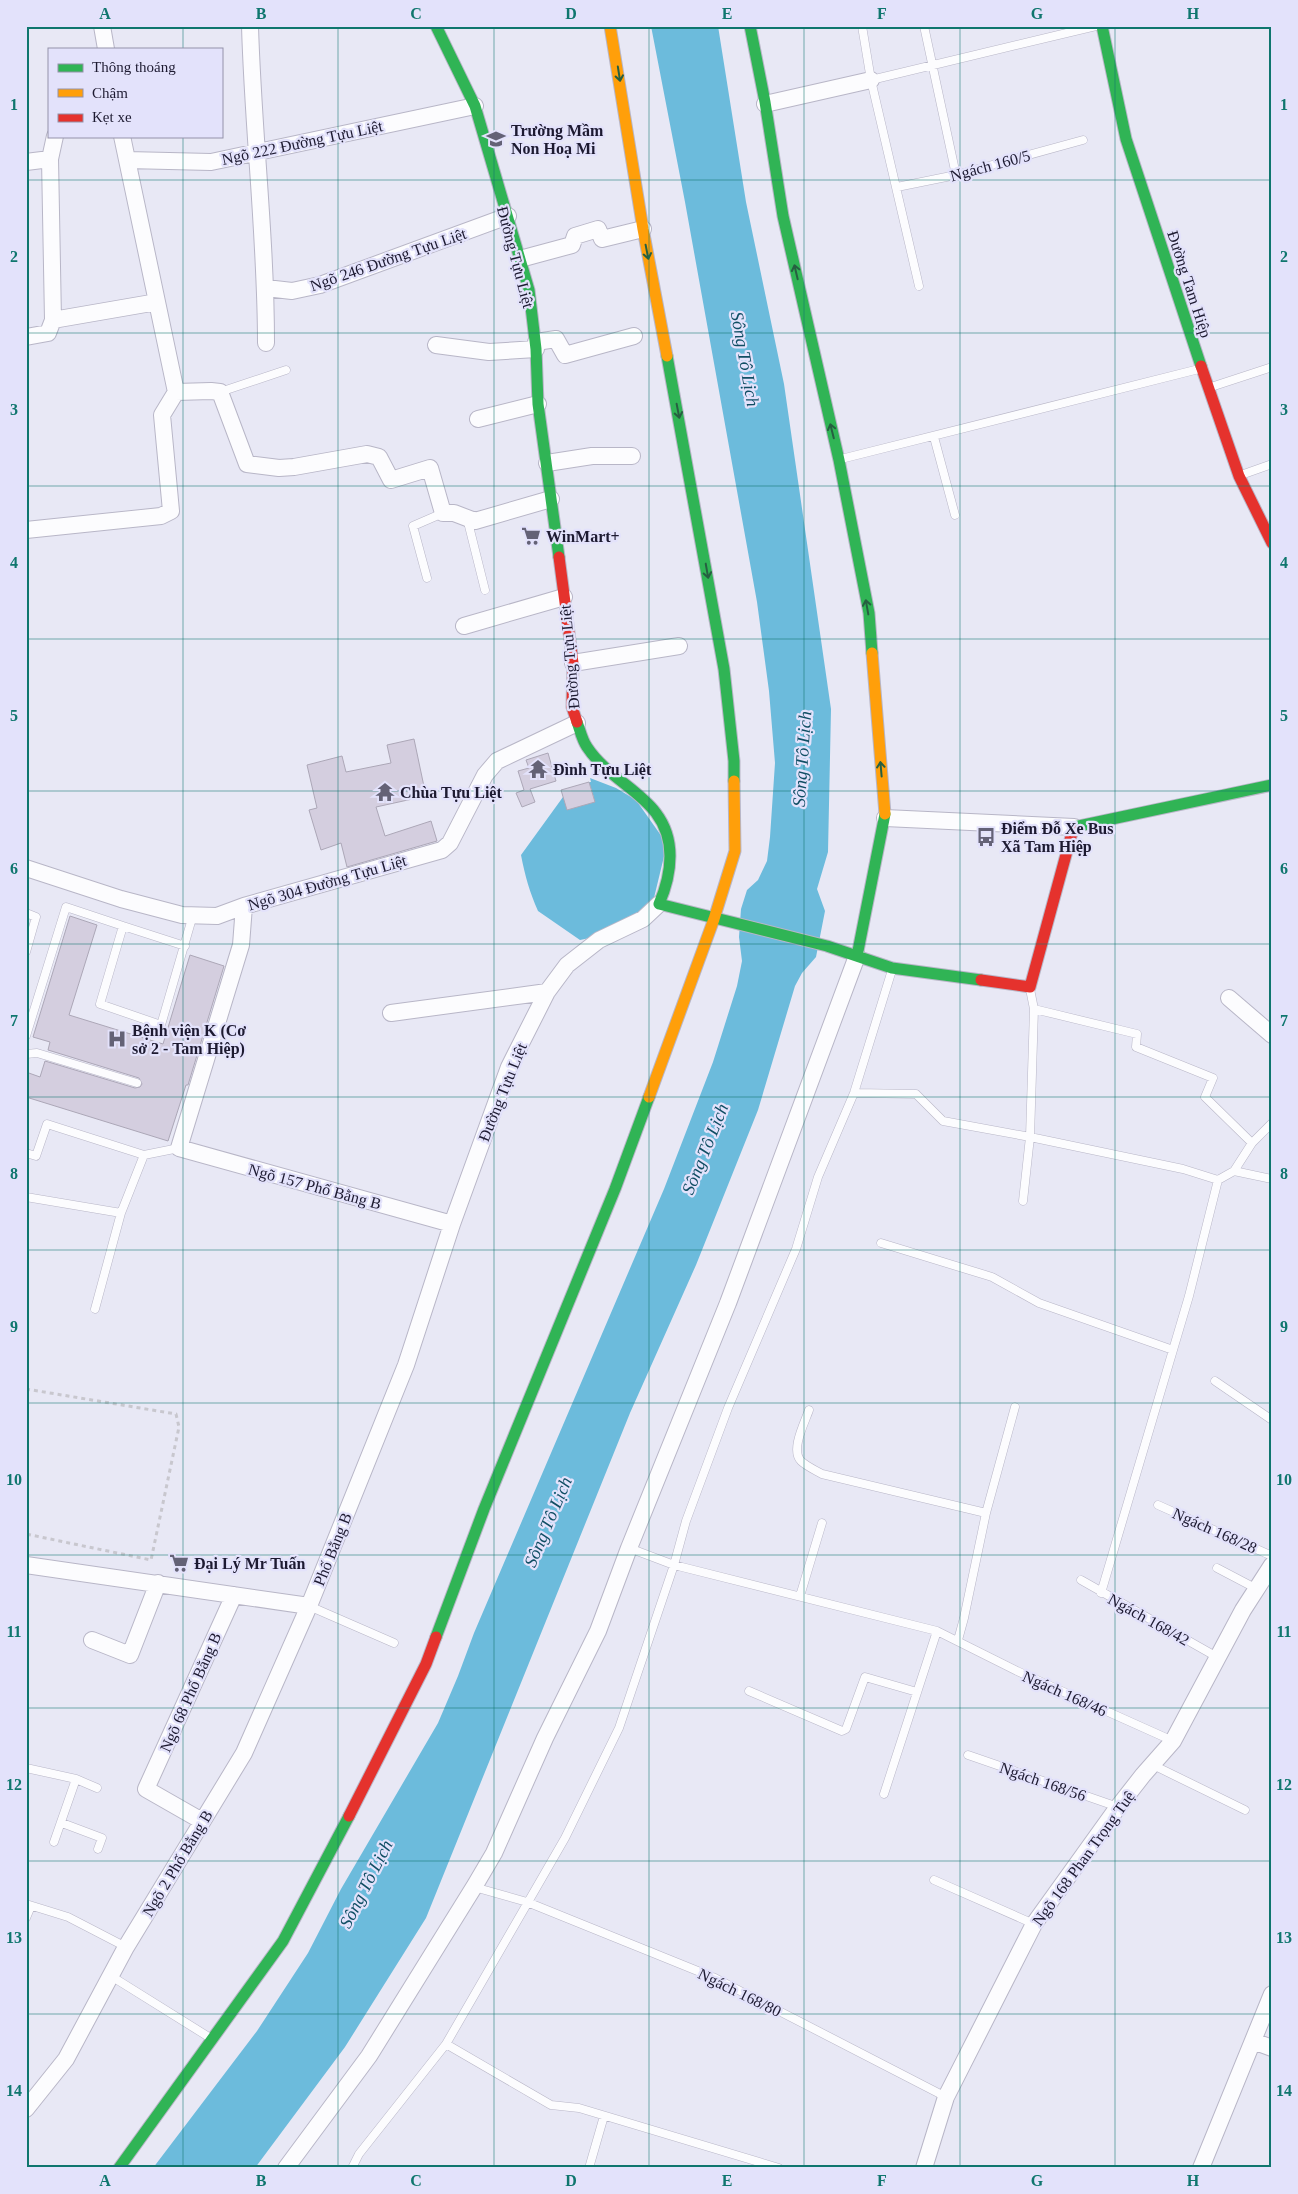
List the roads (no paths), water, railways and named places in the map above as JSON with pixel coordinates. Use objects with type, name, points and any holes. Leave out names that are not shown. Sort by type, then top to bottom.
[{"type":"street","points":[[102,26],[106,48]]},
{"type":"street","points":[[250,26],[256,154],[266,288],[266,343]]},
{"type":"street","name":"Đường Tựu Liệt","points":[[436,26],[475,106],[528,290],[536,346],[538,404],[573,662],[572,707],[586,746],[600,763],[650,805],[663,821],[670,842],[670,864],[666,889],[659,904],[643,919],[599,940],[567,965],[547,992],[509,1067],[452,1224]]},
{"type":"street","points":[[119,2168],[213,2040],[282,1941],[323,1868],[426,1664],[488,1500],[577,1278],[615,1189],[714,919],[735,851],[734,762],[722,659],[643,229],[610,26]]},
{"type":"street","points":[[286,2168],[368,2056],[494,1852],[545,1738],[598,1631],[629,1548],[728,1302],[857,956],[885,818],[868,613],[839,460],[783,216],[750,26]]},
{"type":"street","name":"Đường Tam Hiệp","points":[[1102,26],[1126,139],[1200,369],[1209,388],[1239,476],[1272,543]]},
{"type":"street","points":[[765,104],[871,80]]},
{"type":"street","name":"Ngõ 222 Đường Tựu Liệt","points":[[127,160],[211,162],[256,154],[389,123],[475,106]]},
{"type":"street","points":[[26,337],[48,333],[53,320],[50,159],[55,138]]},
{"type":"street","points":[[26,530],[161,516],[171,512],[162,415],[176,392],[122,138]]},
{"type":"street","points":[[26,162],[50,159]]},
{"type":"street","name":"Ngõ 246 Đường Tựu Liệt","points":[[266,288],[292,291],[320,285],[508,216]]},
{"type":"street","points":[[520,258],[572,245],[575,236],[598,229],[602,239],[643,229]]},
{"type":"street","points":[[53,320],[157,302]]},
{"type":"street","points":[[436,345],[489,352],[536,346],[556,339],[565,356],[634,336]]},
{"type":"street","points":[[176,392],[211,390],[220,392],[247,464],[279,468],[294,467],[367,454],[379,458],[391,480],[430,468],[443,513],[454,513],[476,521],[550,499]]},
{"type":"street","points":[[478,419],[538,404]]},
{"type":"street","points":[[547,463],[592,456],[632,456]]},
{"type":"street","points":[[464,626],[564,597]]},
{"type":"street","points":[[573,662],[679,646]]},
{"type":"street","name":"Ngõ 304 Đường Tựu Liệt","points":[[26,868],[121,899],[182,915],[217,916],[244,906],[442,850],[450,844],[485,775],[497,761],[577,723]]},
{"type":"street","points":[[885,818],[1074,827],[1272,784]]},
{"type":"street","points":[[659,904],[827,946],[892,968],[1030,987],[1074,827]]},
{"type":"street","points":[[179,1148],[241,945],[244,906]]},
{"type":"street","points":[[391,1013],[547,992]]},
{"type":"street","points":[[1229,998],[1272,1035]]},
{"type":"street","name":"Ngõ 157 Phố Bằng B","points":[[179,1148],[452,1224]]},
{"type":"street","name":"Phố Bằng B","points":[[26,1565],[309,1606],[406,1365],[452,1224]]},
{"type":"street","name":"Ngõ 168 Phan Trọng Tuệ","points":[[924,2168],[946,2097],[1034,1924],[1118,1806],[1142,1775],[1173,1741],[1217,1657],[1272,1565]]},
{"type":"street","points":[[92,1640],[130,1654],[158,1583]]},
{"type":"street","name":"Ngõ 68 Phố Bằng B","points":[[202,1822],[146,1789],[234,1595]]},
{"type":"street","name":"Ngõ 2 Phố Bằng B","points":[[26,2109],[66,2059],[126,1947],[244,1753],[309,1606]]},
{"type":"street","points":[[1201,2168],[1272,1994]]},
{"type":"street","points":[[1253,2041],[1272,2048]]},
{"type":"lane","points":[[862,26],[871,80],[919,286]]},
{"type":"lane","points":[[924,26],[956,175]]},
{"type":"lane","points":[[871,80],[1096,26]]},
{"type":"lane","name":"Ngách 160/5","points":[[897,187],[956,175],[1083,140]]},
{"type":"lane","points":[[1209,388],[1272,367]]},
{"type":"lane","points":[[839,460],[1200,369]]},
{"type":"lane","points":[[220,392],[286,370]]},
{"type":"lane","points":[[934,437],[955,515]]},
{"type":"lane","points":[[1239,476],[1272,464]]},
{"type":"lane","points":[[427,578],[412,526],[443,513]]},
{"type":"lane","points":[[467,518],[485,590]]},
{"type":"lane","points":[[26,1036],[66,907],[185,946]]},
{"type":"lane","points":[[26,913],[36,917],[26,952]]},
{"type":"lane","points":[[123,926],[100,1004],[161,1025],[193,916]]},
{"type":"lane","points":[[352,2168],[359,2154],[446,2044],[565,1838],[619,1728],[674,1565],[686,1521],[725,1416],[796,1249],[818,1177],[854,1093],[892,968]]},
{"type":"lane","points":[[1023,1201],[1030,1137],[1034,1009],[1030,987]]},
{"type":"lane","points":[[1034,1009],[1137,1034],[1136,1047],[1212,1078],[1204,1098],[1252,1144]]},
{"type":"lane","points":[[26,1054],[37,1053],[137,1083]]},
{"type":"lane","points":[[854,1093],[916,1094],[942,1122],[1030,1137],[1183,1168],[1218,1180]]},
{"type":"lane","points":[[26,1153],[36,1156],[47,1124],[144,1155],[179,1148]]},
{"type":"lane","points":[[1101,1593],[1189,1296],[1218,1180],[1234,1171],[1252,1144],[1272,1124]]},
{"type":"lane","points":[[95,1309],[121,1213],[144,1155]]},
{"type":"lane","points":[[1234,1171],[1272,1179]]},
{"type":"lane","points":[[26,1197],[121,1213]]},
{"type":"lane","points":[[881,1244],[992,1277],[1039,1304],[1173,1350]]},
{"type":"lane","points":[[1215,1382],[1272,1420]]},
{"type":"lane","points":[[958,1640],[986,1513],[1015,1407]]},
{"type":"lane","points":[[809,1410],[797,1445],[797,1454],[801,1460],[822,1474],[986,1513]]},
{"type":"lane","name":"Ngách 168/28","points":[[1158,1505],[1272,1556]]},
{"type":"lane","points":[[800,1596],[822,1523]]},
{"type":"lane","name":"Ngách 168/46","points":[[629,1548],[674,1565],[937,1631],[1016,1671],[1173,1741]]},
{"type":"lane","points":[[1216,1568],[1257,1589]]},
{"type":"lane","name":"Ngách 168/42","points":[[1080,1580],[1217,1657]]},
{"type":"lane","points":[[309,1606],[394,1643]]},
{"type":"lane","points":[[884,1794],[937,1631]]},
{"type":"lane","points":[[749,1690],[842,1731],[846,1729],[865,1676],[917,1692]]},
{"type":"lane","name":"Ngách 168/56","points":[[968,1755],[1118,1806]]},
{"type":"lane","points":[[1153,1765],[1245,1810]]},
{"type":"lane","points":[[26,1768],[76,1779],[97,1788]]},
{"type":"lane","points":[[54,1842],[76,1779]]},
{"type":"lane","points":[[62,1823],[102,1838],[98,1850]]},
{"type":"lane","points":[[934,1880],[1034,1924]]},
{"type":"lane","name":"Ngách 168/80","points":[[474,1887],[527,1902],[715,1978],[946,2097]]},
{"type":"lane","points":[[26,1918],[29,1905],[68,1917],[126,1947]]},
{"type":"lane","points":[[111,1976],[213,2040]]},
{"type":"lane","points":[[446,2044],[551,2104],[579,2108],[766,2166],[779,2168]]},
{"type":"lane","points":[[589,2168],[604,2116]]},
{"type":"water","name":"Sông Tô Lịch","points":[[651,26],[718,26],[746,202],[784,384],[831,709],[828,852],[817,889],[825,911],[816,957],[802,973],[795,986],[758,1110],[696,1265],[630,1413],[426,1918],[345,2047],[255,2168],[153,2168],[257,2031],[308,1953],[341,1889],[438,1723],[474,1633],[664,1189],[713,1062],[737,986],[742,961],[739,937],[741,909],[747,890],[758,880],[767,861],[775,763],[769,691],[757,602],[685,202]]},
{"type":"water","points":[[590,778],[616,788],[636,800],[667,844],[653,902],[638,915],[599,936],[580,940],[538,911],[528,884],[521,855],[563,797],[594,798],[589,782],[591,782]]},
{"type":"place","name":"Trường Mầm Non Hoạ Mi","points":[[496,139]]},
{"type":"place","name":"WinMart+","points":[[531,536]]},
{"type":"place","name":"Đình Tựu Liệt","points":[[538,769]]},
{"type":"place","name":"Chùa Tựu Liệt","points":[[385,792]]},
{"type":"place","name":"Điểm Đỗ Xe Bus Xã Tam Hiệp","points":[[986,837]]},
{"type":"place","name":"Bệnh viện K (Cơ sở 2 - Tam Hiệp)","points":[[117,1039]]},
{"type":"place","name":"Đại Lý Mr Tuấn","points":[[179,1563]]}]
